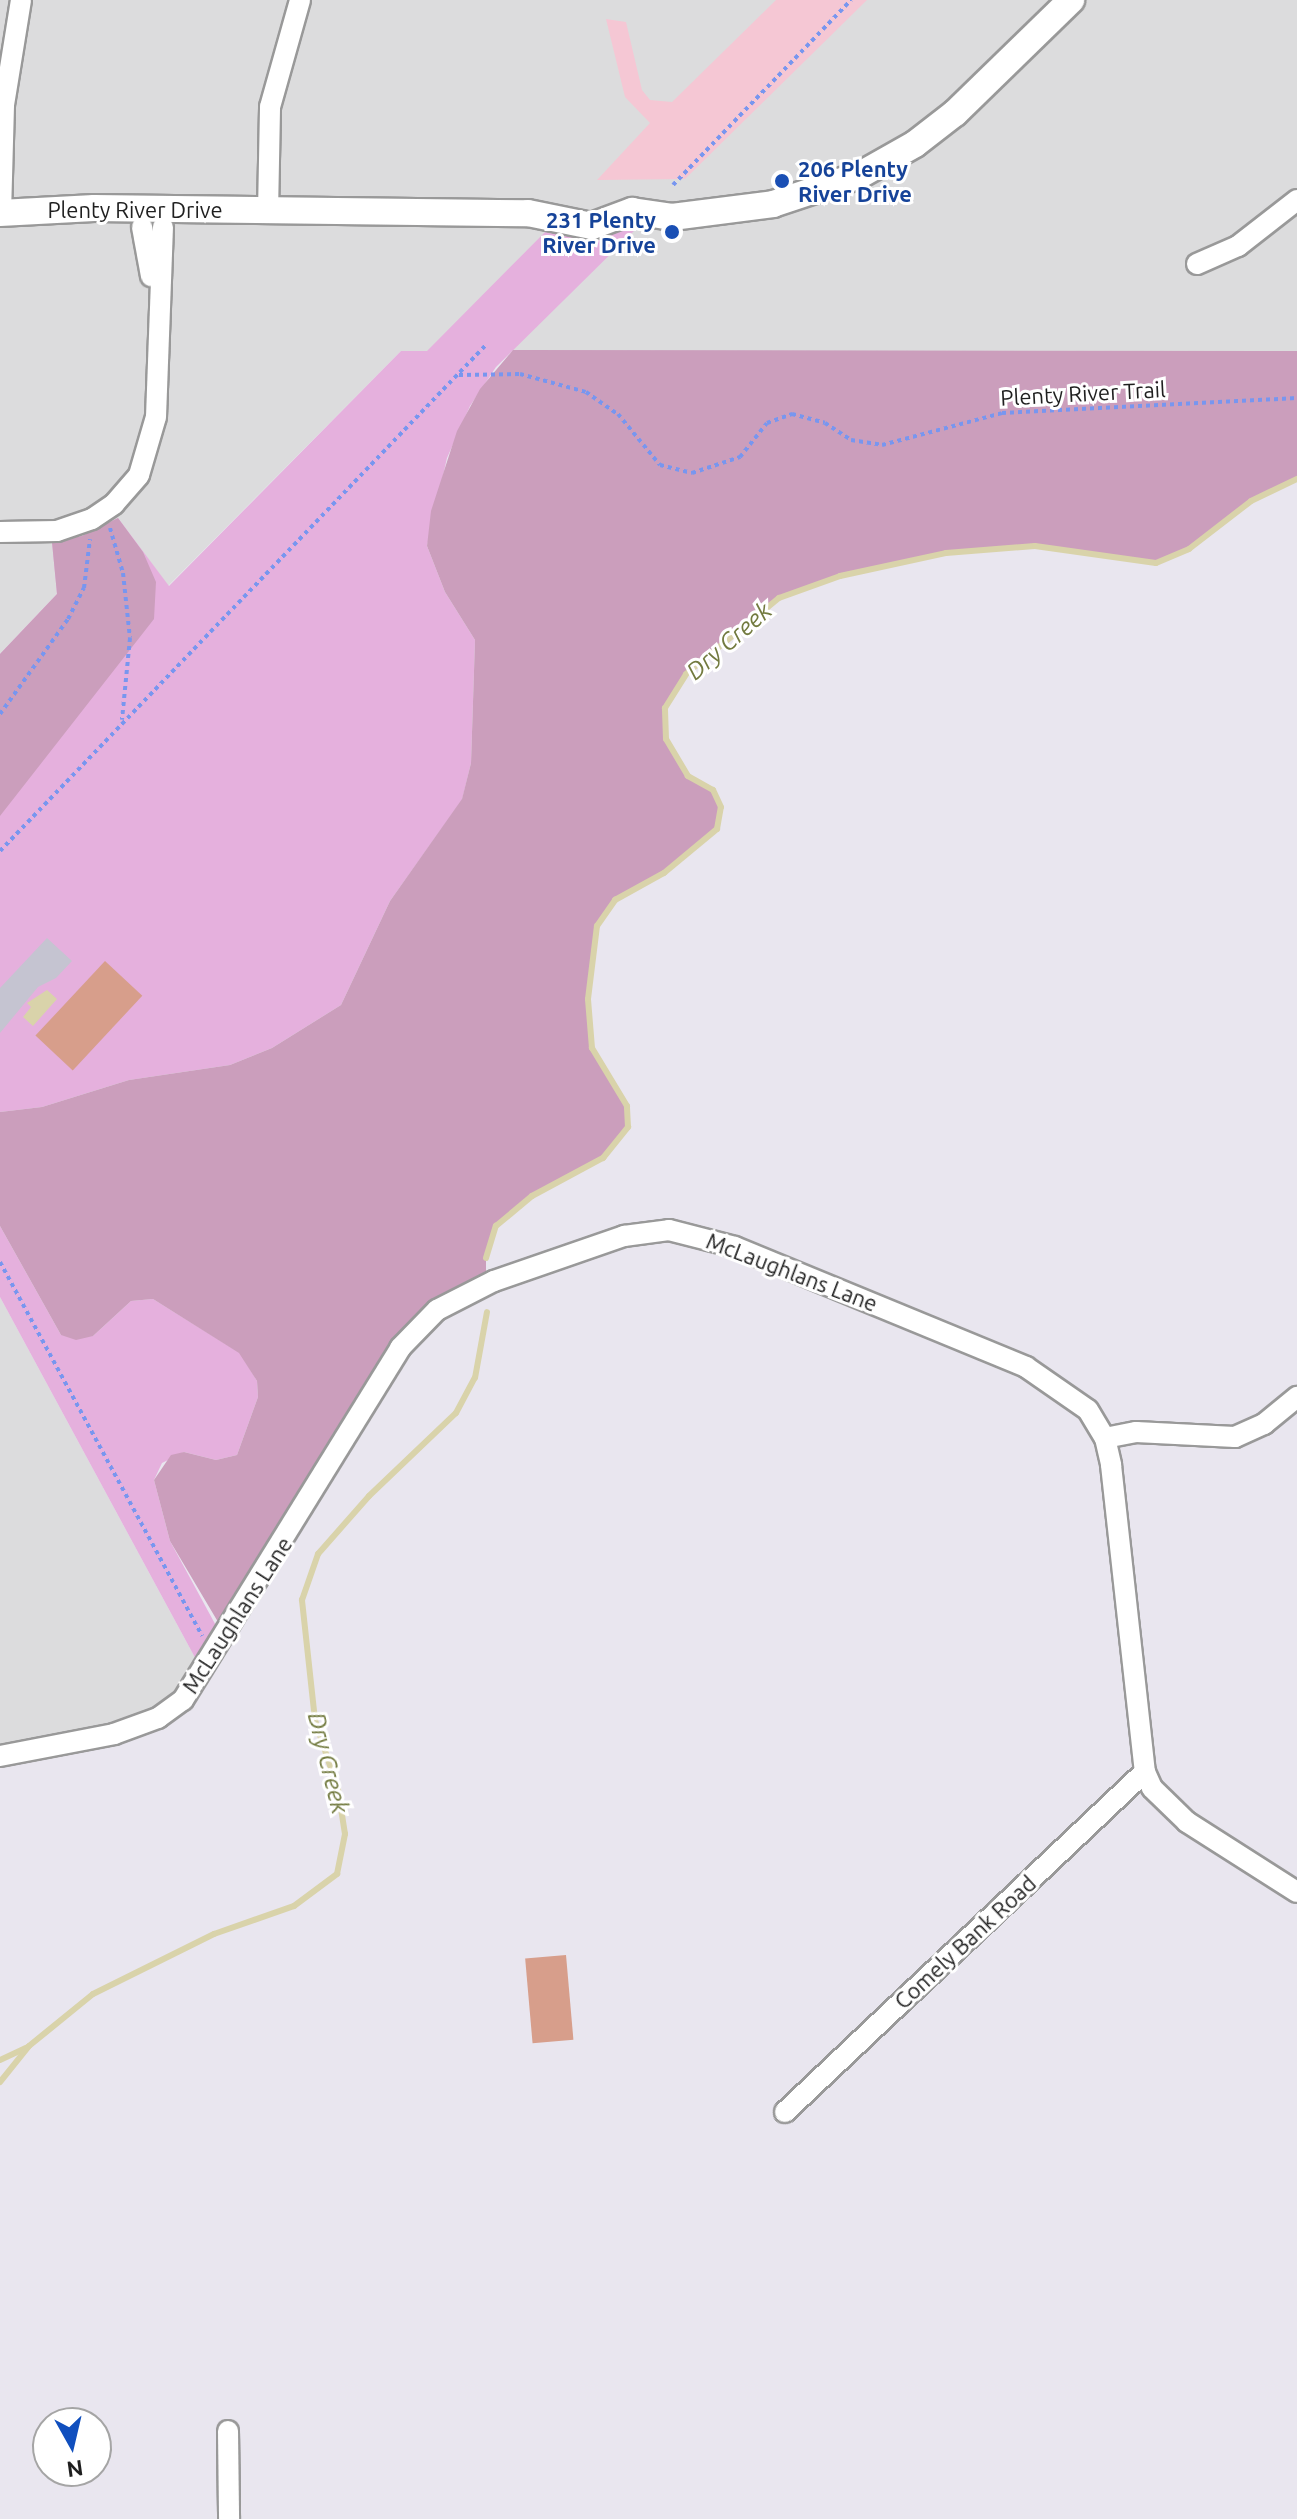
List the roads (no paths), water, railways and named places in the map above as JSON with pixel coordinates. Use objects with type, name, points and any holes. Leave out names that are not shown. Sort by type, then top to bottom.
[{"type":"street","points":[[1,213],[4,105],[21,0]]},
{"type":"street","points":[[268,213],[272,98],[300,0]]},
{"type":"street","name":"Plenty River Drive","points":[[1,213],[63,224],[268,213],[528,213],[592,226],[632,211],[692,214],[802,196],[892,158],[955,113],[1071,0]]},
{"type":"street","points":[[1197,264],[1238,246],[1297,200]]},
{"type":"street","points":[[0,532],[57,531],[97,516],[139,475],[153,439],[156,320],[153,221]]},
{"type":"street","name":"McLaughlans Lane","points":[[0,1756],[114,1734],[158,1718],[193,1689],[415,1327],[457,1297],[636,1233],[669,1230],[707,1237],[1026,1367],[1088,1410],[1105,1438],[1117,1501],[1145,1772]]},
{"type":"street","points":[[1105,1438],[1136,1432],[1235,1437],[1264,1424],[1297,1397]]},
{"type":"street","points":[[1145,1772],[1152,1788],[1187,1822],[1297,1892]]},
{"type":"street","name":"Comely Bank Road","points":[[785,2112],[1145,1772]]},
{"type":"street","points":[[228,2431],[229,2519]]},
{"type":"waterway","name":"Dry Creek","points":[[486,1258],[496,1226],[532,1196],[603,1158],[628,1127],[627,1106],[592,1048],[588,999],[597,926],[615,900],[664,873],[717,829],[721,807],[713,790],[688,776],[666,739],[665,708],[686,674],[779,598],[840,576],[946,553],[1035,546],[1156,563],[1189,549],[1251,501],[1297,479]]},
{"type":"waterway","name":"Dry Creek","points":[[0,2082],[29,2046],[93,1994],[214,1934],[294,1906],[337,1874],[345,1834],[338,1790],[315,1720],[302,1600],[318,1554],[369,1496],[456,1413],[475,1378],[487,1312]]},
{"type":"waterway","name":"Dry Creek","points":[[0,2060],[26,2048]]},
{"type":"place","name":"206 Plenty River Drive","points":[[782,181]]},
{"type":"place","name":"231 Plenty River Drive","points":[[672,232]]}]
